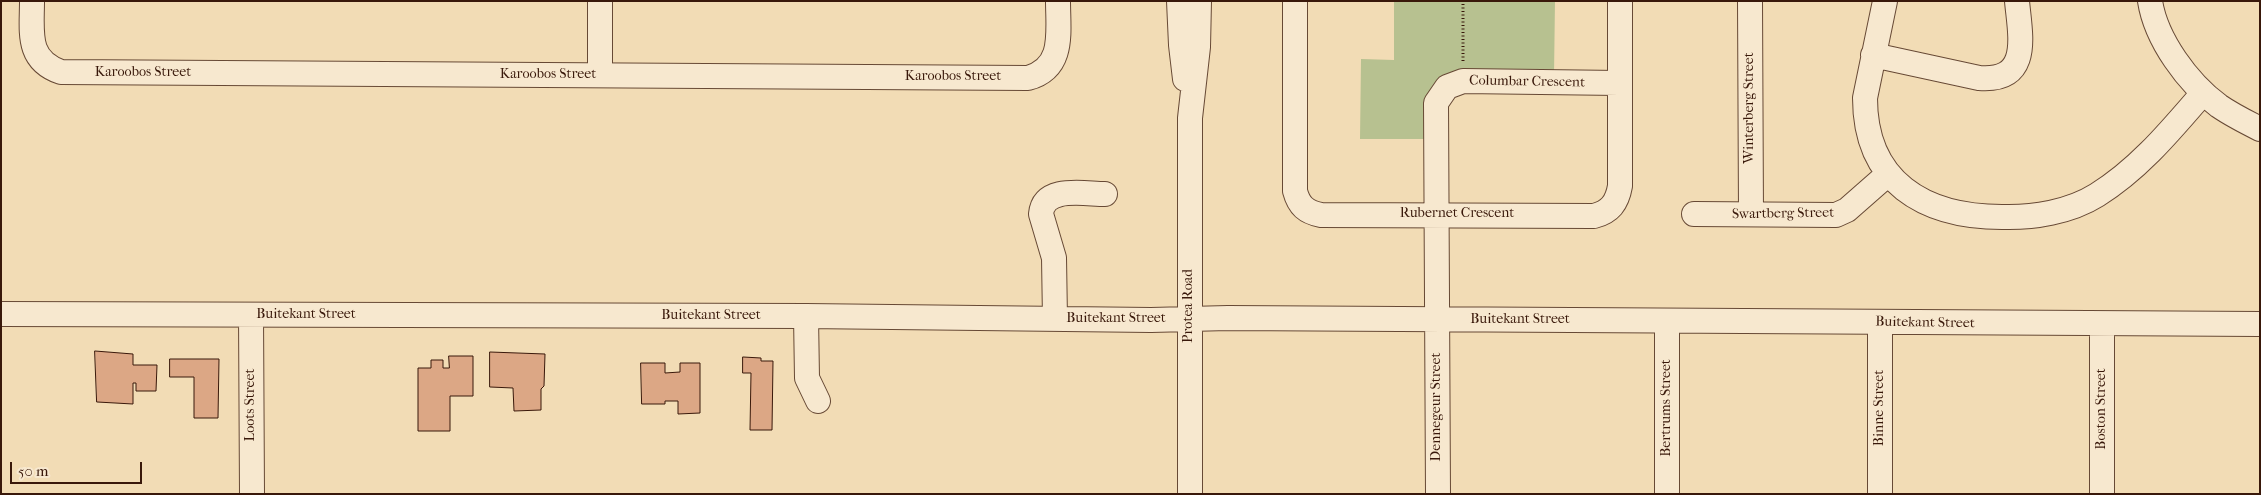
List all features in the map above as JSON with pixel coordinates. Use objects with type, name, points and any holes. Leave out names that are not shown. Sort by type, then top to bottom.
[{"type":"street","name":"Karoobos Street","points":[[32,1],[34,46],[41,60],[54,70],[61,72],[1028,78],[1040,75],[1049,68],[1053,60],[1058,40],[1058,1]]},
{"type":"street","points":[[600,1],[600,75]]},
{"type":"street","name":"Protea Road","points":[[1179,1],[1181,45],[1190,118]]},
{"type":"street","name":"Protea Road","points":[[1190,494],[1190,118],[1198,47],[1199,1]]},
{"type":"street","name":"Rubernet Crescent","points":[[1295,1],[1295,192],[1298,202],[1312,213],[1321,215],[1594,216],[1612,207],[1618,198],[1620,186],[1620,1]]},
{"type":"street","name":"Winterberg Street","points":[[1750,1],[1751,214]]},
{"type":"street","points":[[1886,1],[1864,98],[1866,127],[1873,149],[1888,174],[1900,187],[1917,199],[1962,215],[2022,218],[2059,210],[2095,196],[2123,176],[2174,127],[2203,93]]},
{"type":"street","points":[[1873,55],[1980,78],[1994,78],[2014,66],[2021,53],[2022,41],[2017,1]]},
{"type":"street","points":[[2150,1],[2160,34],[2172,55],[2203,93],[2229,113],[2260,129]]},
{"type":"street","name":"Columbar Crescent","points":[[1437,320],[1436,103],[1446,87],[1463,81],[1619,83]]},
{"type":"street","name":"Swartberg Street","points":[[1694,214],[1836,215],[1847,210],[1888,174]]},
{"type":"street","points":[[1055,319],[1054,258],[1041,214],[1042,206],[1045,201],[1058,194],[1105,194]]},
{"type":"street","name":"Buitekant Street","points":[[1,314],[1190,318],[2102,325],[2260,324]]},
{"type":"street","name":"Loots Street","points":[[251,315],[252,494]]},
{"type":"street","points":[[806,316],[807,378],[818,401]]},
{"type":"street","name":"Dennegeur Street","points":[[1437,320],[1438,494]]},
{"type":"street","name":"Bertrums Street","points":[[1667,322],[1667,494]]},
{"type":"street","name":"Binne Street","points":[[1880,323],[1880,494]]},
{"type":"street","name":"Boston Street","points":[[2102,325],[2102,494]]},
{"type":"path","points":[[1463,1],[1463,81]]},
{"type":"green space","points":[[1394,1],[1555,1],[1554,75],[1461,75],[1428,139],[1360,139],[1361,59],[1394,60]]},
{"type":"building","points":[[95,351],[133,354],[133,365],[157,365],[156,391],[136,391],[136,383],[133,383],[133,404],[97,402]]},
{"type":"building","points":[[490,352],[545,354],[541,410],[514,411],[513,388],[490,387]]},
{"type":"building","points":[[449,356],[473,356],[473,396],[450,396],[450,431],[418,431],[418,368],[431,368],[431,360],[443,360],[443,368],[449,368]]},
{"type":"building","points":[[743,357],[761,358],[761,361],[773,361],[772,430],[750,430],[751,373],[743,373]]},
{"type":"building","points":[[170,359],[219,359],[218,418],[194,418],[194,377],[170,377]]},
{"type":"building","points":[[641,363],[665,363],[665,373],[680,372],[680,363],[700,363],[700,413],[678,414],[678,401],[665,401],[665,404],[642,404]]}]
